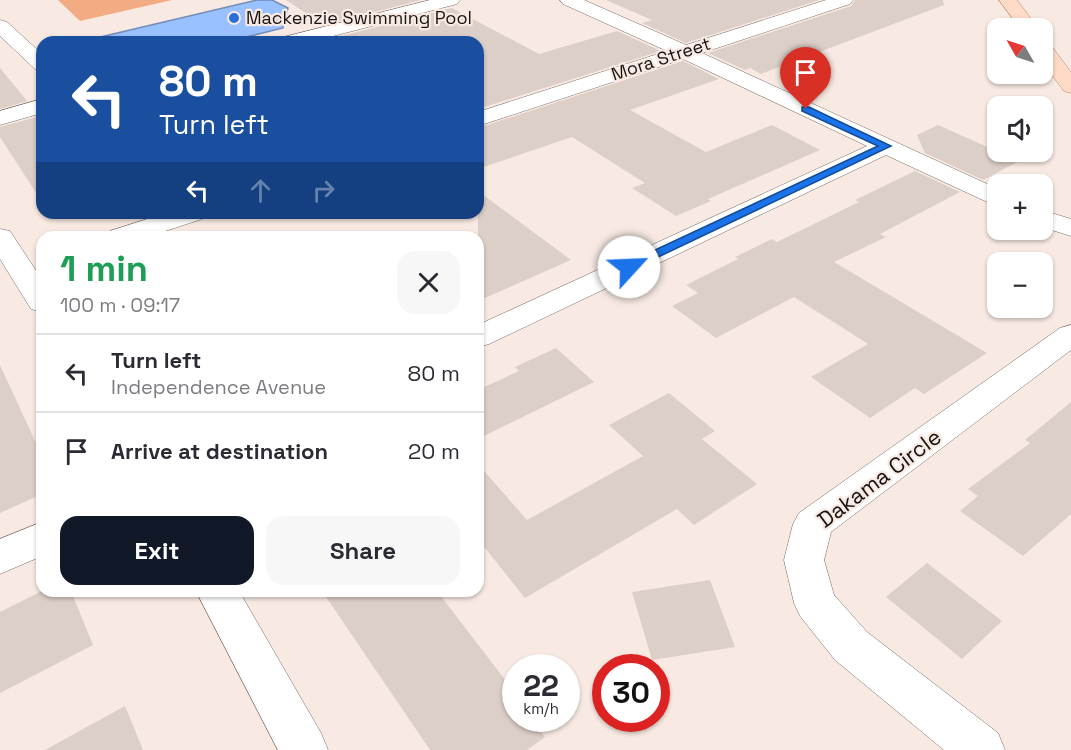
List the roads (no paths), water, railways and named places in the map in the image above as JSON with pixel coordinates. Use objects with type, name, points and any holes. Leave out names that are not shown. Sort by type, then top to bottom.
[{"type":"main road","points":[[1008,0],[1022,18]]},
{"type":"main road","points":[[1053,63],[1071,87]]},
{"type":"street","points":[[310,36],[451,0]]},
{"type":"street","points":[[569,0],[987,194]]},
{"type":"street","name":"Mora Street","points":[[484,117],[844,0]]},
{"type":"street","points":[[0,26],[36,59]]},
{"type":"street","points":[[0,118],[36,108]]},
{"type":"street","points":[[484,334],[886,146]]},
{"type":"street","points":[[138,231],[175,219]]},
{"type":"street","points":[[1053,222],[1071,228]]},
{"type":"street","points":[[0,237],[36,293]]},
{"type":"street","name":"Dakama Circle","points":[[981,750],[851,646],[815,603],[804,560],[813,524],[1071,335]]},
{"type":"street","points":[[0,557],[36,541]]},
{"type":"street","points":[[220,597],[303,750]]},
{"type":"water","name":"Mackenzie Swimming Pool","points":[[257,0],[272,0],[288,8],[283,28],[250,36],[105,36]]},
{"type":"place","name":"Mackenzie Swimming Pool","points":[[234,18]]}]
